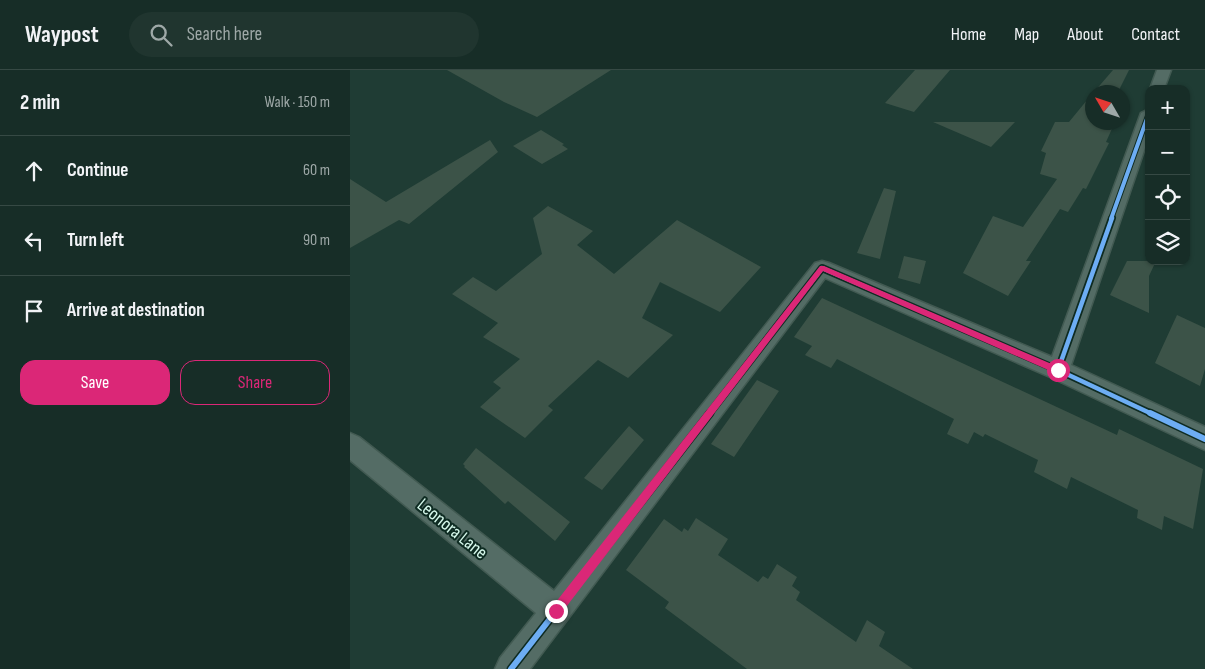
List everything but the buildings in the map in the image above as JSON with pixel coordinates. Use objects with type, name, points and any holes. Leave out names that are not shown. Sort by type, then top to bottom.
[{"type":"street","points":[[1158,85],[1164,70]]},
{"type":"street","points":[[1058,370],[1145,124]]},
{"type":"street","points":[[511,669],[822,268],[1058,370],[1205,439]]},
{"type":"street","name":"Leonora Lane","points":[[350,445],[556,611]]},
{"type":"cycle path","points":[[1058,370],[1145,124]]},
{"type":"cycle path","points":[[511,669],[822,268],[1058,370],[1205,439]]},
{"type":"route","points":[[556,611],[822,268],[1058,370]]}]
